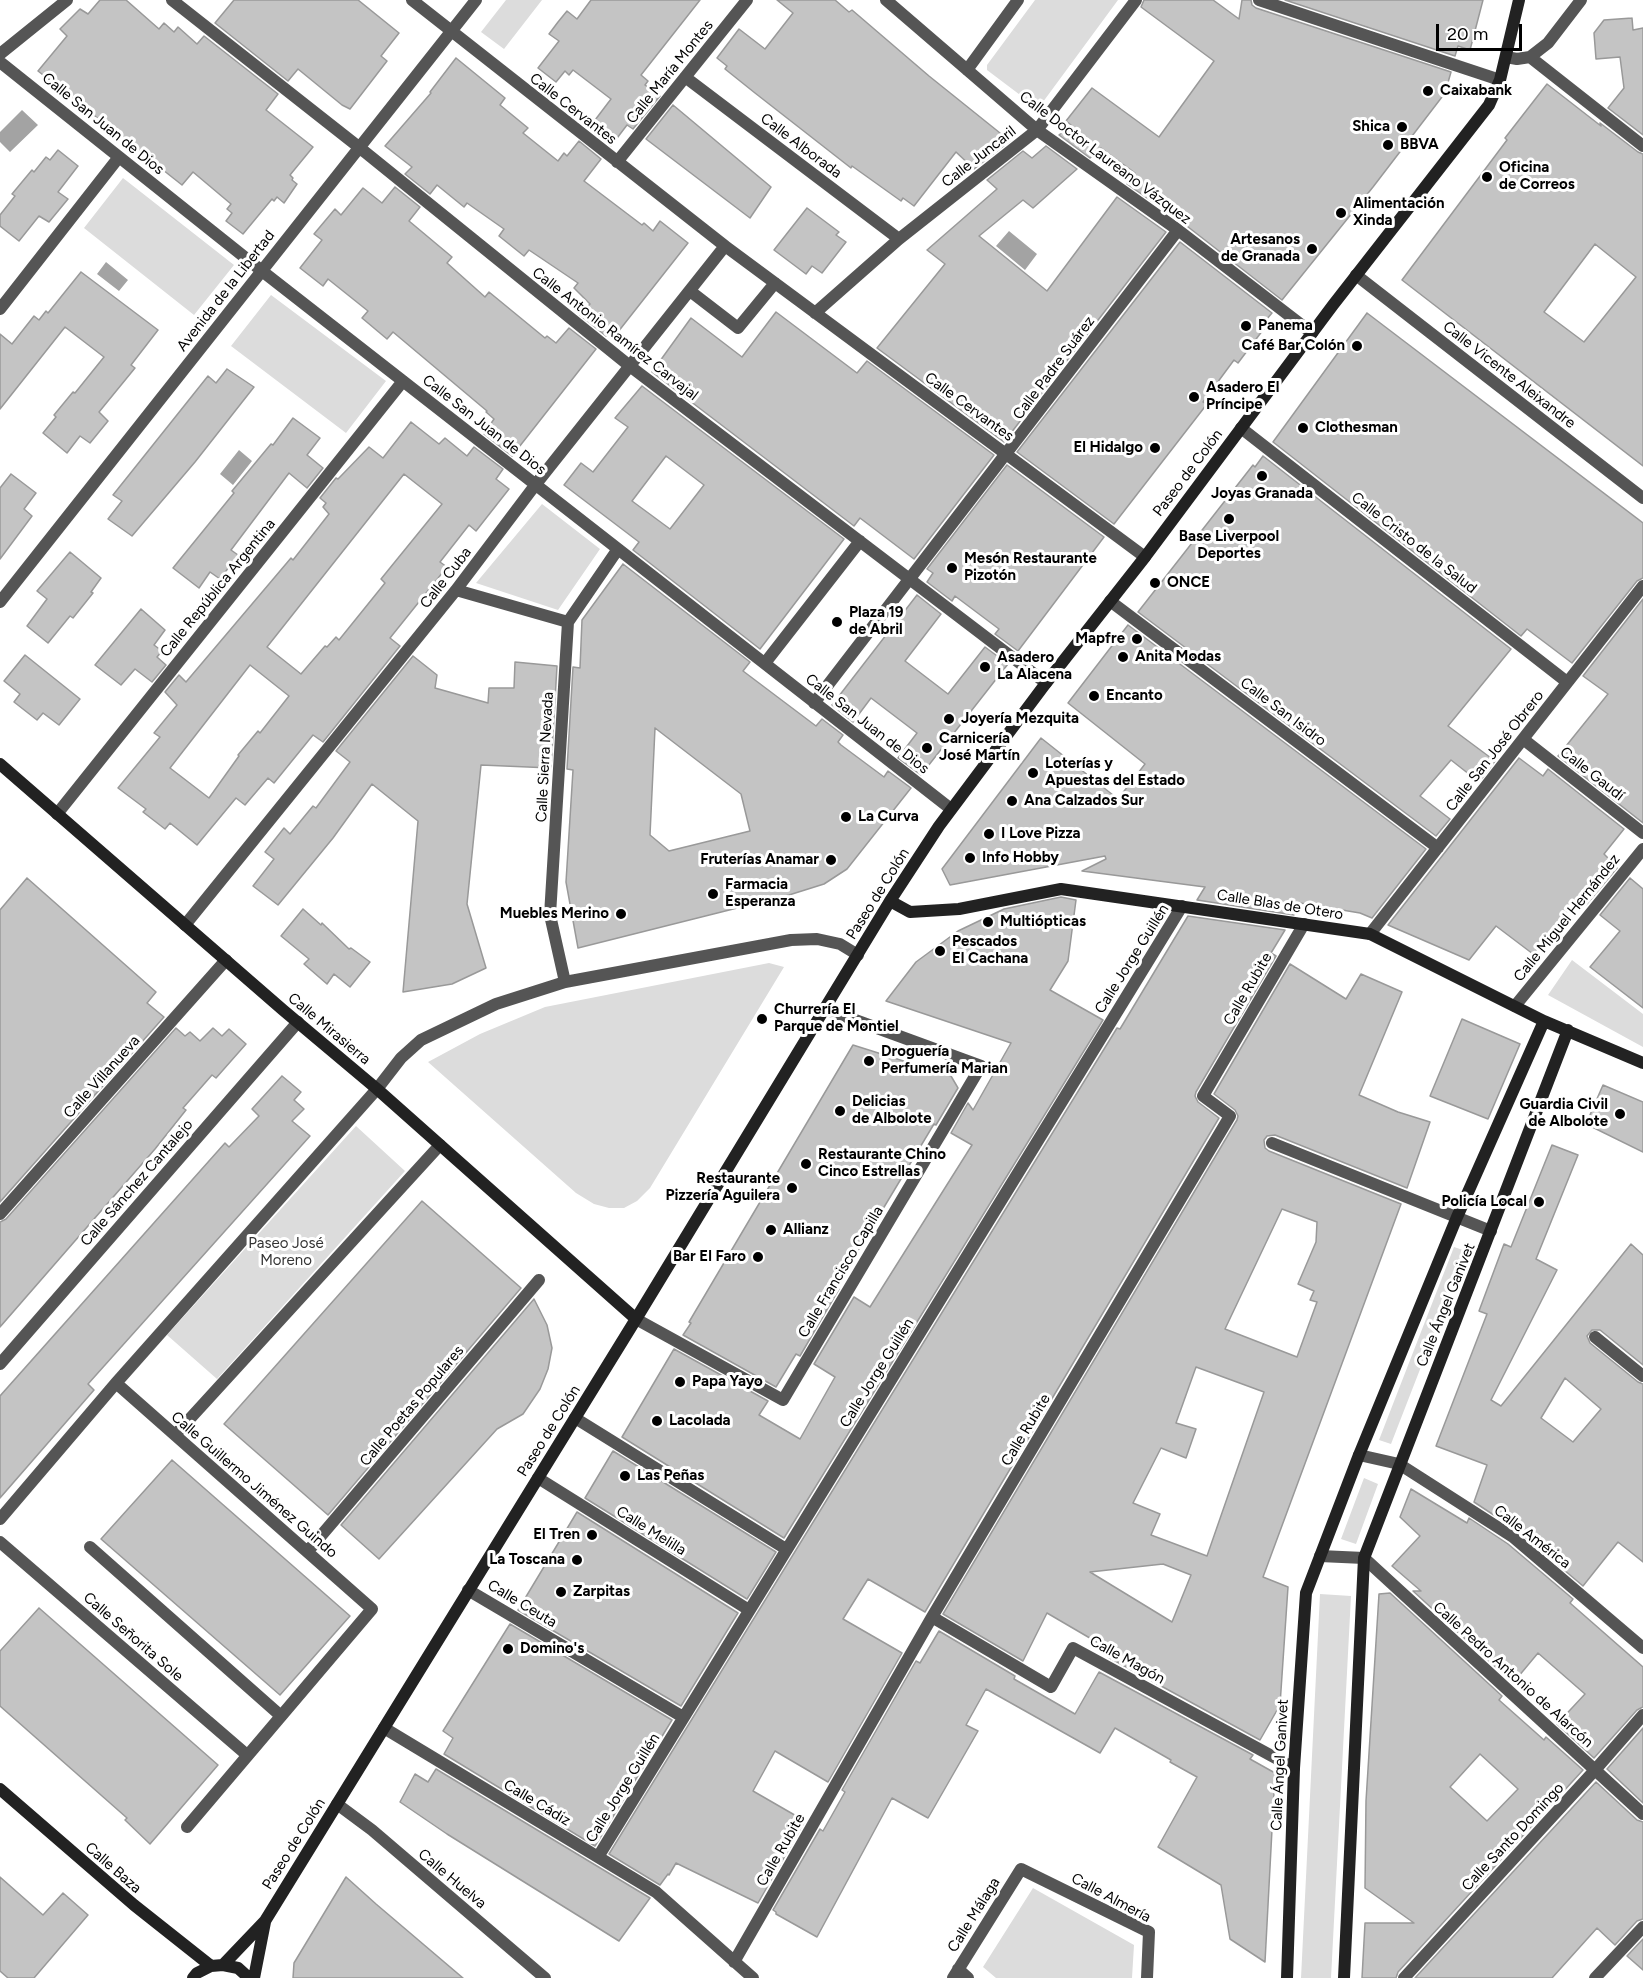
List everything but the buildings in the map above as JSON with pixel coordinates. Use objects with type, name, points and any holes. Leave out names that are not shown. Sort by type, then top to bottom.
[{"type":"street","points":[[0,54],[67,0]]},
{"type":"street","name":"Calle Antonio Ramírez Carvajal","points":[[172,0],[360,147],[631,367],[1046,683]]},
{"type":"street","name":"Calle Cervantes","points":[[412,0],[725,246],[1145,556]]},
{"type":"street","name":"Avenida de la Libertad","points":[[0,602],[476,0]]},
{"type":"street","name":"Calle María Montes","points":[[617,162],[747,0]]},
{"type":"street","name":"Calle Doctor Laureano Vázquez","points":[[886,0],[1037,130],[1178,230],[1312,333]]},
{"type":"street","points":[[968,70],[1018,0]]},
{"type":"street","name":"Calle Juncaril","points":[[815,313],[899,239],[1037,130],[1136,0]]},
{"type":"street","points":[[1259,0],[1500,80]]},
{"type":"street","name":"Paseo de Colón","points":[[193,1978],[198,1973],[217,1965],[265,1921],[636,1319],[890,901],[939,826],[1356,275],[1489,105],[1500,80],[1519,0]]},
{"type":"street","points":[[1506,57],[1517,59],[1530,57],[1548,43],[1581,0]]},
{"type":"street","points":[[1530,57],[1643,146]]},
{"type":"street","name":"Calle San Juan de Dios","points":[[0,62],[262,271],[951,809]]},
{"type":"street","name":"Calle Alborada","points":[[685,77],[899,239]]},
{"type":"street","points":[[0,309],[119,157]]},
{"type":"street","name":"Calle Padre Suárez","points":[[909,580],[1178,230]]},
{"type":"street","name":"Calle Cuba","points":[[186,925],[456,590],[536,484],[725,246]]},
{"type":"street","name":"Calle Vicente Aleixandre","points":[[1356,275],[1643,498]]},
{"type":"street","points":[[690,291],[738,328],[775,283]]},
{"type":"street","name":"Calle República Argentina","points":[[57,814],[403,381]]},
{"type":"street","name":"Calle Cristo de la Salud","points":[[1241,428],[1568,682]]},
{"type":"street","points":[[765,663],[860,541]]},
{"type":"street","points":[[456,590],[568,622],[618,549]]},
{"type":"street","points":[[814,703],[909,580]]},
{"type":"street","name":"Calle San José Obrero","points":[[1370,934],[1643,586]]},
{"type":"street","name":"Calle San Isidro","points":[[1110,601],[1438,848]]},
{"type":"street","name":"Calle Sierra Nevada","points":[[565,982],[550,915],[568,622]]},
{"type":"street","name":"Calle Gaudí","points":[[1523,739],[1643,832]]},
{"type":"street","name":"Calle Mirasierra","points":[[0,764],[377,1089],[636,1319]]},
{"type":"street","name":"Calle Miguel Hernández","points":[[1515,1006],[1641,856]]},
{"type":"street","name":"Calle Blas de Otero","points":[[890,901],[910,912],[959,909],[1061,889],[1370,934],[1544,1021],[1643,1063]]},
{"type":"street","name":"Calle Jorge Guillén","points":[[598,1857],[1182,906]]},
{"type":"street","name":"Calle Rubite","points":[[734,1962],[932,1617],[1230,1116],[1203,1096],[1304,924]]},
{"type":"street","name":"Paseo de Colón","points":[[377,1089],[401,1058],[421,1040],[496,1004],[565,982],[791,940],[817,939],[840,944],[858,955]]},
{"type":"street","name":"Calle Villanueva","points":[[0,1215],[226,960]]},
{"type":"street","name":"Calle Francisco Capilla","points":[[636,1319],[783,1400],[981,1066],[825,1009]]},
{"type":"street","name":"Calle Ángel Ganivet","points":[[1287,1978],[1294,1768],[1306,1593],[1359,1455],[1456,1217],[1544,1021]]},
{"type":"street","name":"Calle Sánchez Cantalejo","points":[[0,1364],[298,1022]]},
{"type":"street","name":"Calle Ángel Ganivet","points":[[1344,1978],[1364,1558],[1568,1030]]},
{"type":"street","points":[[0,1519],[116,1383],[377,1089]]},
{"type":"street","name":"Calle Ángel Ganivet","points":[[1272,1143],[1491,1231]]},
{"type":"street","points":[[175,1435],[440,1145]]},
{"type":"street","name":"Calle Poetas Populares","points":[[308,1551],[539,1280]]},
{"type":"street","points":[[1595,1337],[1643,1376]]},
{"type":"street","name":"Calle Guillermo Jiménez Guindo","points":[[116,1383],[372,1609],[281,1716]]},
{"type":"street","points":[[575,1418],[786,1549]]},
{"type":"street","name":"Calle América","points":[[1359,1455],[1399,1464],[1513,1538],[1643,1648]]},
{"type":"street","name":"Calle Melilla","points":[[538,1478],[749,1610]]},
{"type":"street","name":"Calle Señorita Sole","points":[[0,1542],[247,1755]]},
{"type":"street","points":[[90,1547],[281,1716],[186,1827]]},
{"type":"street","points":[[1320,1556],[1364,1558]]},
{"type":"street","name":"Calle Pedro Antonio de Alarcón","points":[[1364,1558],[1643,1814]]},
{"type":"street","name":"Calle Ceuta","points":[[468,1590],[683,1717]]},
{"type":"street","name":"Calle Magón","points":[[932,1617],[1051,1687],[1073,1648],[1294,1768]]},
{"type":"street","name":"Calle Santo Domingo","points":[[1404,1978],[1643,1715]]},
{"type":"street","name":"Calle Cádiz","points":[[384,1728],[656,1892],[753,1978]]},
{"type":"street","name":"Calle Baza","points":[[0,1789],[134,1905],[217,1965],[238,1968],[251,1978]]},
{"type":"street","name":"Calle Huelva","points":[[337,1804],[372,1830],[545,1978]]},
{"type":"street","name":"Calle Málaga","points":[[955,1974],[1021,1869]]},
{"type":"street","name":"Calle Almería","points":[[1021,1869],[1149,1932],[1147,1978]]},
{"type":"street","name":"Paseo de Colón","points":[[251,1978],[265,1921]]},
{"type":"street","points":[[1595,1978],[1643,1927]]},
{"type":"street","points":[[955,1974],[968,1978]]},
{"type":"green space","points":[[506,0],[542,0],[504,49],[481,32]]},
{"type":"green space","points":[[1035,0],[1118,0],[1040,106],[1036,107],[987,70],[987,65]]},
{"type":"green space","points":[[123,178],[234,265],[194,315],[84,228]]},
{"type":"green space","points":[[271,295],[386,381],[346,433],[231,346]]},
{"type":"green space","points":[[542,504],[600,549],[558,610],[476,583]]},
{"type":"green space","points":[[1572,960],[1643,1014],[1643,1047],[1548,995]]},
{"type":"green space","points":[[769,963],[784,967],[650,1188],[637,1201],[624,1208],[609,1208],[594,1204],[576,1193],[428,1062],[480,1034],[545,1007]]},
{"type":"green space","name":"Paseo José Moreno","points":[[356,1126],[405,1171],[217,1379],[167,1335]]},
{"type":"green space","points":[[1454,1247],[1466,1251],[1391,1444],[1379,1440]]},
{"type":"green space","points":[[1364,1478],[1378,1484],[1356,1544],[1341,1539]]},
{"type":"green space","points":[[1320,1594],[1351,1596],[1331,1978],[1301,1978]]},
{"type":"green space","points":[[1033,1888],[1134,1945],[1132,1978],[996,1978],[983,1967]]},
{"type":"shaded area","points":[[22,110],[38,125],[10,152],[0,142],[0,132]]},
{"type":"shaded area","points":[[1009,231],[1037,254],[1025,270],[996,246]]},
{"type":"shaded area","points":[[106,262],[128,280],[119,291],[97,274]]},
{"type":"shaded area","points":[[239,450],[252,461],[233,485],[220,474]]},
{"type":"place","name":"Caixabank","points":[[1428,91]]},
{"type":"place","name":"Shica","points":[[1402,127]]},
{"type":"place","name":"BBVA","points":[[1388,145]]},
{"type":"place","name":"Oficina de Correos","points":[[1487,177]]},
{"type":"place","name":"Alimentación Xinda","points":[[1341,213]]},
{"type":"place","name":"Artesanos de Granada","points":[[1312,249]]},
{"type":"place","name":"Panema","points":[[1246,326]]},
{"type":"place","name":"Café Bar Colón","points":[[1357,346]]},
{"type":"place","name":"Asadero El Príncipe","points":[[1194,397]]},
{"type":"place","name":"Clothesman","points":[[1303,428]]},
{"type":"place","name":"El Hidalgo","points":[[1155,448]]},
{"type":"place","name":"Joyas Granada","points":[[1262,476]]},
{"type":"place","name":"Base Liverpool Deportes","points":[[1229,519]]},
{"type":"place","name":"Mesón Restaurante Pizotón","points":[[952,568]]},
{"type":"place","name":"ONCE","points":[[1155,583]]},
{"type":"place","name":"Plaza 19 de Abril","points":[[837,622]]},
{"type":"place","name":"Mapfre","points":[[1137,639]]},
{"type":"place","name":"Anita Modas","points":[[1123,657]]},
{"type":"place","name":"Asadero La Alacena","points":[[985,667]]},
{"type":"place","name":"Encanto","points":[[1094,696]]},
{"type":"place","name":"Joyería Mezquita","points":[[949,719]]},
{"type":"place","name":"Carnicería José Martín","points":[[927,748]]},
{"type":"place","name":"Loterías y Apuestas del Estado","points":[[1033,773]]},
{"type":"place","name":"Ana Calzados Sur","points":[[1012,801]]},
{"type":"place","name":"La Curva","points":[[846,817]]},
{"type":"place","name":"I Love Pizza","points":[[989,834]]},
{"type":"place","name":"Info Hobby","points":[[970,858]]},
{"type":"place","name":"Fruterías Anamar","points":[[831,860]]},
{"type":"place","name":"Farmacia Esperanza","points":[[713,894]]},
{"type":"place","name":"Muebles Merino","points":[[621,914]]},
{"type":"place","name":"Multiópticas","points":[[988,922]]},
{"type":"place","name":"Pescados El Cachana","points":[[940,951]]},
{"type":"place","name":"Churrería El Parque de Montiel","points":[[762,1019]]},
{"type":"place","name":"Droguería Perfumería Marian","points":[[869,1061]]},
{"type":"place","name":"Delicias de Albolote","points":[[840,1111]]},
{"type":"place","name":"Guardia Civil de Albolote","points":[[1620,1114]]},
{"type":"place","name":"Restaurante Chino Cinco Estrellas","points":[[806,1164]]},
{"type":"place","name":"Restaurante Pizzería Aguilera","points":[[792,1188]]},
{"type":"place","name":"Policía Local","points":[[1539,1202]]},
{"type":"place","name":"Allianz","points":[[771,1230]]},
{"type":"place","name":"Bar El Faro","points":[[758,1257]]},
{"type":"place","name":"Papa Yayo","points":[[680,1382]]},
{"type":"place","name":"Lacolada","points":[[657,1421]]},
{"type":"place","name":"Las Peñas","points":[[625,1476]]},
{"type":"place","name":"El Tren","points":[[592,1535]]},
{"type":"place","name":"La Toscana","points":[[577,1560]]},
{"type":"place","name":"Zarpitas","points":[[561,1592]]},
{"type":"place","name":"Domino's","points":[[508,1649]]}]
